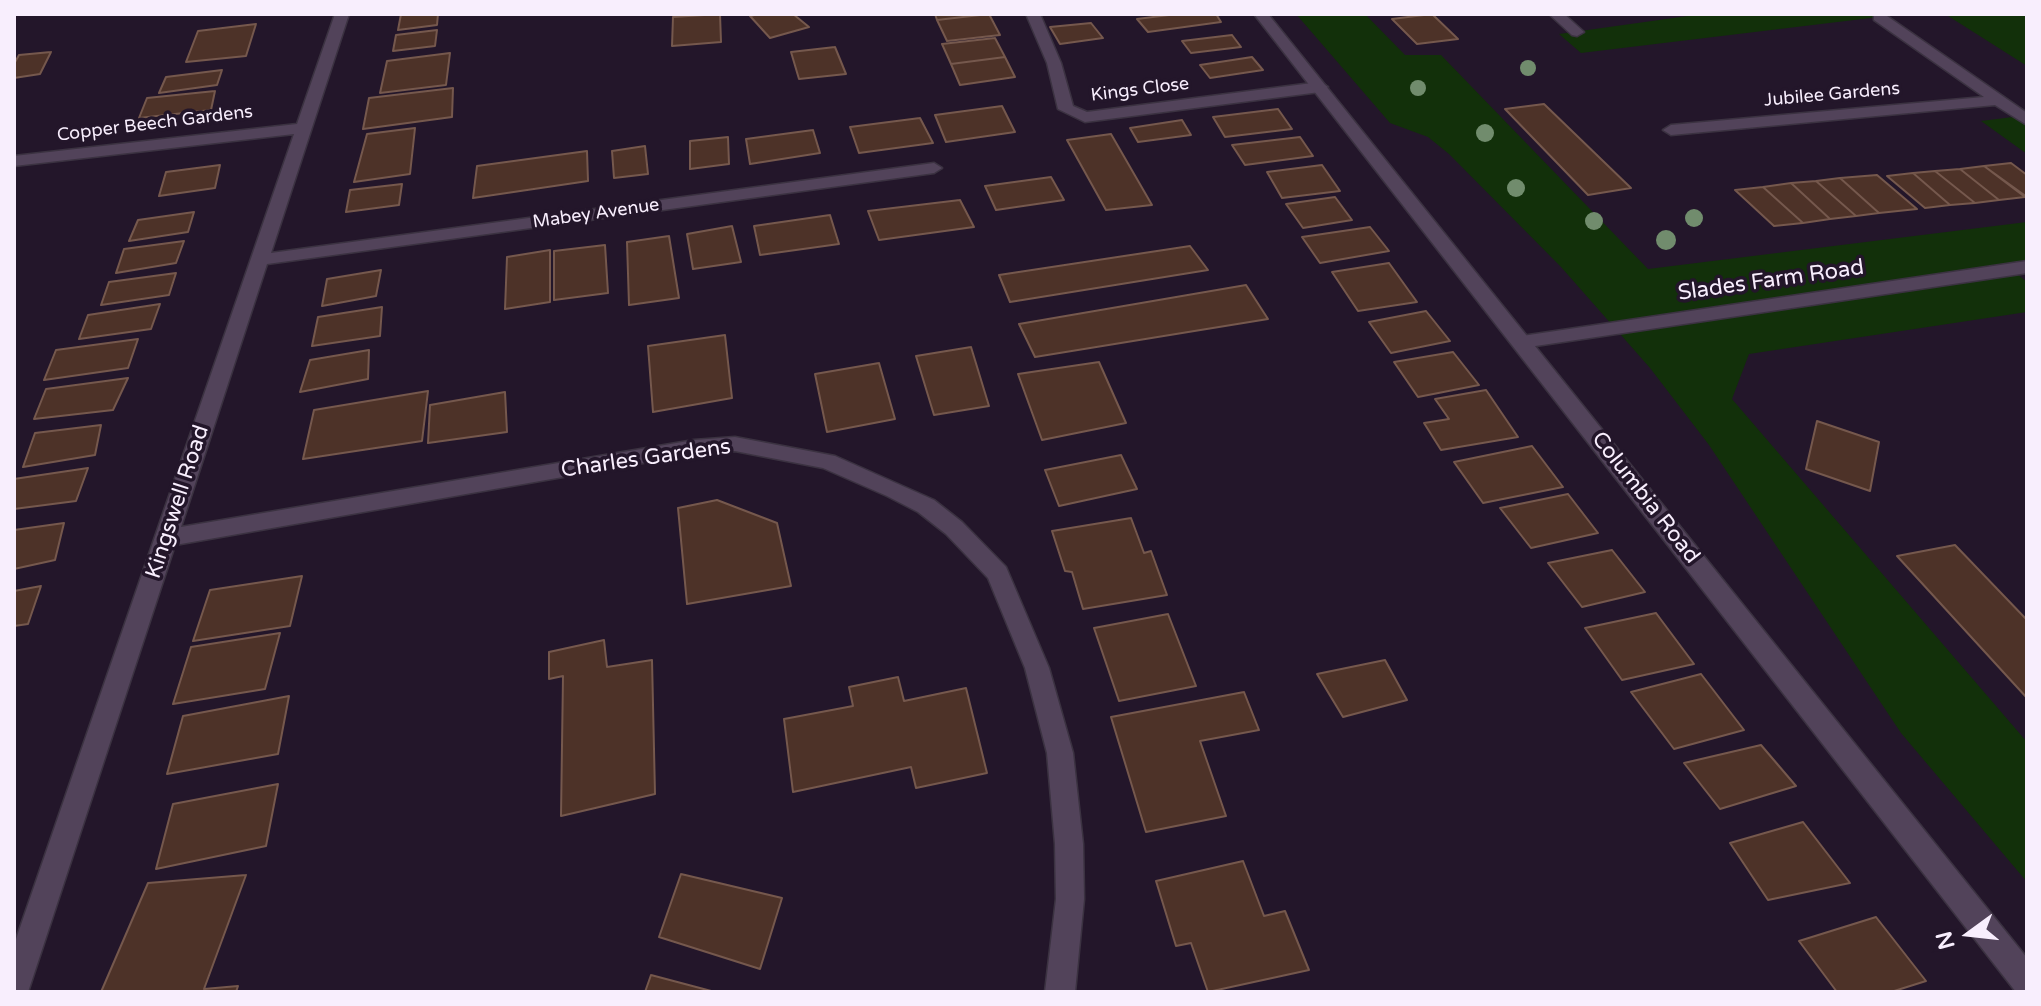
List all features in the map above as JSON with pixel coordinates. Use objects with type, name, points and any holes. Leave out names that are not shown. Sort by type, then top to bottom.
[{"type":"street","name":"Kingswell Road","points":[[14,989],[301,128],[342,14]]},
{"type":"street","name":"Kings Close","points":[[1033,14],[1054,63],[1066,109],[1085,117],[1320,87]]},
{"type":"street","name":"Columbia Road","points":[[1261,14],[2027,982]]},
{"type":"street","points":[[1556,14],[1577,32]]},
{"type":"street","points":[[1879,17],[2027,120]]},
{"type":"street","name":"Jubilee Gardens","points":[[1671,130],[1998,100]]},
{"type":"street","name":"Copper Beech Gardens","points":[[14,161],[301,128]]},
{"type":"street","name":"Mabey Avenue","points":[[259,260],[934,168]]},
{"type":"street","points":[[2019,268],[2027,282]]},
{"type":"street","name":"Slades Farm Road","points":[[1522,342],[2019,268]]},
{"type":"street","name":"Charles Gardens","points":[[166,538],[694,447],[735,444],[827,461],[895,490],[926,506],[954,528],[998,573],[1037,668],[1060,753],[1069,844],[1070,899],[1060,992]]},
{"type":"green space","points":[[1296,14],[1365,14],[1405,55],[1441,55],[1648,269],[2027,222],[2027,267],[2012,270],[2027,282],[2027,312],[1749,354],[1732,399],[2027,742],[2027,882],[1901,733],[1709,445],[1650,368],[1561,267],[1449,154],[1428,137],[1390,123]]},
{"type":"green space","points":[[1702,14],[1875,14],[1879,17],[1581,53],[1559,34]]},
{"type":"green space","points":[[1945,14],[2027,14],[2027,66]]},
{"type":"green space","points":[[2021,116],[2027,120],[2027,154],[1981,121]]},
{"type":"building","points":[[401,14],[438,14],[437,25],[398,30]]},
{"type":"building","points":[[720,14],[721,42],[672,46],[673,17]]},
{"type":"building","points":[[793,14],[809,27],[770,38],[750,16]]},
{"type":"building","points":[[935,14],[989,14],[937,20]]},
{"type":"building","points":[[989,14],[1000,35],[947,41],[937,20]]},
{"type":"building","points":[[1177,14],[1216,14],[1221,22],[1148,32],[1137,19]]},
{"type":"building","points":[[1432,14],[1458,39],[1417,44],[1392,19]]},
{"type":"building","points":[[1091,23],[1103,38],[1060,44],[1050,27]]},
{"type":"building","points":[[256,24],[246,56],[186,62],[198,31]]},
{"type":"building","points":[[437,30],[435,46],[393,51],[396,35]]},
{"type":"building","points":[[1232,35],[1241,47],[1191,53],[1182,41]]},
{"type":"building","points":[[995,38],[1005,57],[951,64],[942,44]]},
{"type":"building","points":[[835,47],[846,74],[799,79],[791,52]]},
{"type":"building","points":[[51,52],[40,74],[14,78],[14,64],[19,55]]},
{"type":"building","points":[[450,53],[446,85],[380,93],[387,61]]},
{"type":"building","points":[[1005,57],[1015,77],[960,85],[951,64]]},
{"type":"building","points":[[1252,57],[1263,70],[1210,78],[1200,65]]},
{"type":"building","points":[[222,70],[217,85],[159,93],[166,77]]},
{"type":"building","points":[[453,88],[452,117],[363,129],[369,98]]},
{"type":"building","points":[[215,91],[211,110],[139,118],[147,98]]},
{"type":"building","points":[[1544,104],[1631,188],[1588,195],[1505,109]]},
{"type":"building","points":[[1002,106],[1015,132],[946,142],[935,115]]},
{"type":"building","points":[[1278,109],[1292,129],[1225,137],[1213,117]]},
{"type":"building","points":[[920,118],[933,143],[859,153],[850,127]]},
{"type":"building","points":[[1182,120],[1191,135],[1138,142],[1130,128]]},
{"type":"building","points":[[415,128],[410,174],[354,182],[367,134]]},
{"type":"building","points":[[813,130],[820,153],[750,164],[746,139]]},
{"type":"building","points":[[1111,134],[1152,205],[1106,210],[1067,140]]},
{"type":"building","points":[[728,137],[729,164],[690,169],[690,141]]},
{"type":"building","points":[[1300,137],[1313,156],[1245,165],[1232,145]]},
{"type":"building","points":[[645,146],[648,174],[614,178],[612,151]]},
{"type":"building","points":[[587,151],[588,181],[473,198],[477,166]]},
{"type":"building","points":[[2011,163],[2027,175],[2027,197],[1984,166]]},
{"type":"building","points":[[220,165],[215,188],[159,196],[166,172]]},
{"type":"building","points":[[1322,165],[1340,191],[1282,198],[1267,172]]},
{"type":"building","points":[[1984,166],[2025,197],[1999,200],[1960,169]]},
{"type":"building","points":[[1960,169],[1999,200],[1975,203],[1935,171]]},
{"type":"building","points":[[1935,171],[1975,203],[1950,205],[1913,173]]},
{"type":"building","points":[[1913,173],[1950,205],[1925,208],[1887,176]]},
{"type":"building","points":[[1877,175],[1917,209],[1879,213],[1840,178]]},
{"type":"building","points":[[1051,177],[1064,200],[996,210],[985,186]]},
{"type":"building","points":[[1840,178],[1879,213],[1856,216],[1816,181]]},
{"type":"building","points":[[1816,181],[1856,216],[1830,219],[1791,183]]},
{"type":"building","points":[[1791,183],[1830,219],[1803,223],[1763,187]]},
{"type":"building","points":[[402,184],[399,205],[346,212],[350,190]]},
{"type":"building","points":[[1763,187],[1803,223],[1774,226],[1735,190]]},
{"type":"building","points":[[1335,197],[1352,220],[1303,228],[1286,204]]},
{"type":"building","points":[[960,200],[974,227],[879,240],[868,211]]},
{"type":"building","points":[[194,212],[188,232],[129,241],[138,220]]},
{"type":"building","points":[[830,215],[839,244],[760,255],[754,226]]},
{"type":"building","points":[[732,226],[741,262],[693,269],[687,234]]},
{"type":"building","points":[[1370,227],[1389,251],[1320,263],[1302,237]]},
{"type":"building","points":[[669,236],[679,298],[629,305],[627,242]]},
{"type":"building","points":[[184,241],[176,263],[116,273],[124,249]]},
{"type":"building","points":[[605,245],[608,293],[554,300],[554,251]]},
{"type":"building","points":[[1190,246],[1208,270],[1010,302],[999,275]]},
{"type":"building","points":[[550,250],[550,302],[505,309],[507,257]]},
{"type":"building","points":[[1389,263],[1417,302],[1358,311],[1332,272]]},
{"type":"building","points":[[381,270],[376,296],[322,306],[327,279]]},
{"type":"building","points":[[176,273],[169,295],[101,305],[109,282]]},
{"type":"building","points":[[1246,285],[1268,319],[1035,357],[1019,324]]},
{"type":"building","points":[[160,304],[151,329],[79,339],[88,315]]},
{"type":"building","points":[[382,307],[380,336],[312,346],[318,317]]},
{"type":"building","points":[[1426,311],[1450,341],[1391,353],[1369,322]]},
{"type":"building","points":[[725,335],[732,398],[653,412],[648,346]]},
{"type":"building","points":[[138,339],[128,368],[44,380],[56,350]]},
{"type":"building","points":[[971,347],[989,406],[934,415],[916,356]]},
{"type":"building","points":[[369,350],[368,379],[300,392],[310,360]]},
{"type":"building","points":[[1453,352],[1479,385],[1418,397],[1394,362]]},
{"type":"building","points":[[1099,362],[1126,423],[1042,440],[1018,374]]},
{"type":"building","points":[[879,363],[895,419],[827,432],[815,374]]},
{"type":"building","points":[[128,378],[113,410],[34,419],[46,389]]},
{"type":"building","points":[[1486,390],[1518,437],[1441,450],[1424,423],[1449,419],[1435,399]]},
{"type":"building","points":[[428,391],[422,441],[303,459],[314,410]]},
{"type":"building","points":[[505,392],[507,432],[428,443],[430,405]]},
{"type":"building","points":[[1817,421],[1879,442],[1870,491],[1806,469]]},
{"type":"building","points":[[101,425],[95,455],[23,467],[35,433]]},
{"type":"building","points":[[1532,446],[1563,487],[1483,503],[1454,462]]},
{"type":"building","points":[[1121,455],[1137,489],[1059,506],[1045,470]]},
{"type":"building","points":[[88,468],[76,501],[14,509],[14,479]]},
{"type":"building","points":[[1568,494],[1598,533],[1531,548],[1500,508]]},
{"type":"building","points":[[717,500],[777,523],[791,586],[687,604],[678,508]]},
{"type":"building","points":[[1131,518],[1144,553],[1151,551],[1167,595],[1083,609],[1072,572],[1065,571],[1052,531]]},
{"type":"building","points":[[64,523],[55,560],[14,569],[14,530]]},
{"type":"building","points":[[1955,545],[2027,620],[2027,698],[1897,556]]},
{"type":"building","points":[[1612,550],[1645,592],[1582,607],[1548,563]]},
{"type":"building","points":[[302,576],[290,626],[193,641],[210,590]]},
{"type":"building","points":[[41,586],[28,624],[14,626],[14,591]]},
{"type":"building","points":[[1656,613],[1694,664],[1622,680],[1585,628]]},
{"type":"building","points":[[1168,614],[1196,686],[1119,701],[1094,628]]},
{"type":"building","points":[[280,633],[265,689],[173,704],[191,647]]},
{"type":"building","points":[[604,640],[607,667],[652,660],[655,794],[561,816],[563,676],[549,679],[549,652]]},
{"type":"building","points":[[1385,660],[1407,700],[1343,717],[1317,674]]},
{"type":"building","points":[[1701,674],[1744,730],[1674,749],[1631,692]]},
{"type":"building","points":[[898,677],[904,701],[966,688],[987,773],[916,788],[911,767],[793,792],[784,719],[853,706],[849,687]]},
{"type":"building","points":[[1244,692],[1259,730],[1200,741],[1226,816],[1146,832],[1111,717]]},
{"type":"building","points":[[289,696],[278,754],[167,774],[183,716]]},
{"type":"building","points":[[1761,745],[1796,786],[1720,809],[1684,763]]},
{"type":"building","points":[[278,784],[266,846],[156,869],[173,804]]},
{"type":"building","points":[[1803,822],[1850,883],[1768,900],[1730,843]]},
{"type":"building","points":[[1243,861],[1264,916],[1285,911],[1309,970],[1208,992],[1191,943],[1176,946],[1156,881]]},
{"type":"building","points":[[681,874],[782,898],[760,969],[659,937]]},
{"type":"building","points":[[246,875],[204,989],[238,986],[236,992],[101,992],[148,883]]},
{"type":"building","points":[[1876,917],[1926,981],[1891,992],[1837,992],[1799,941]]},
{"type":"building","points":[[651,975],[715,992],[645,992]]}]
